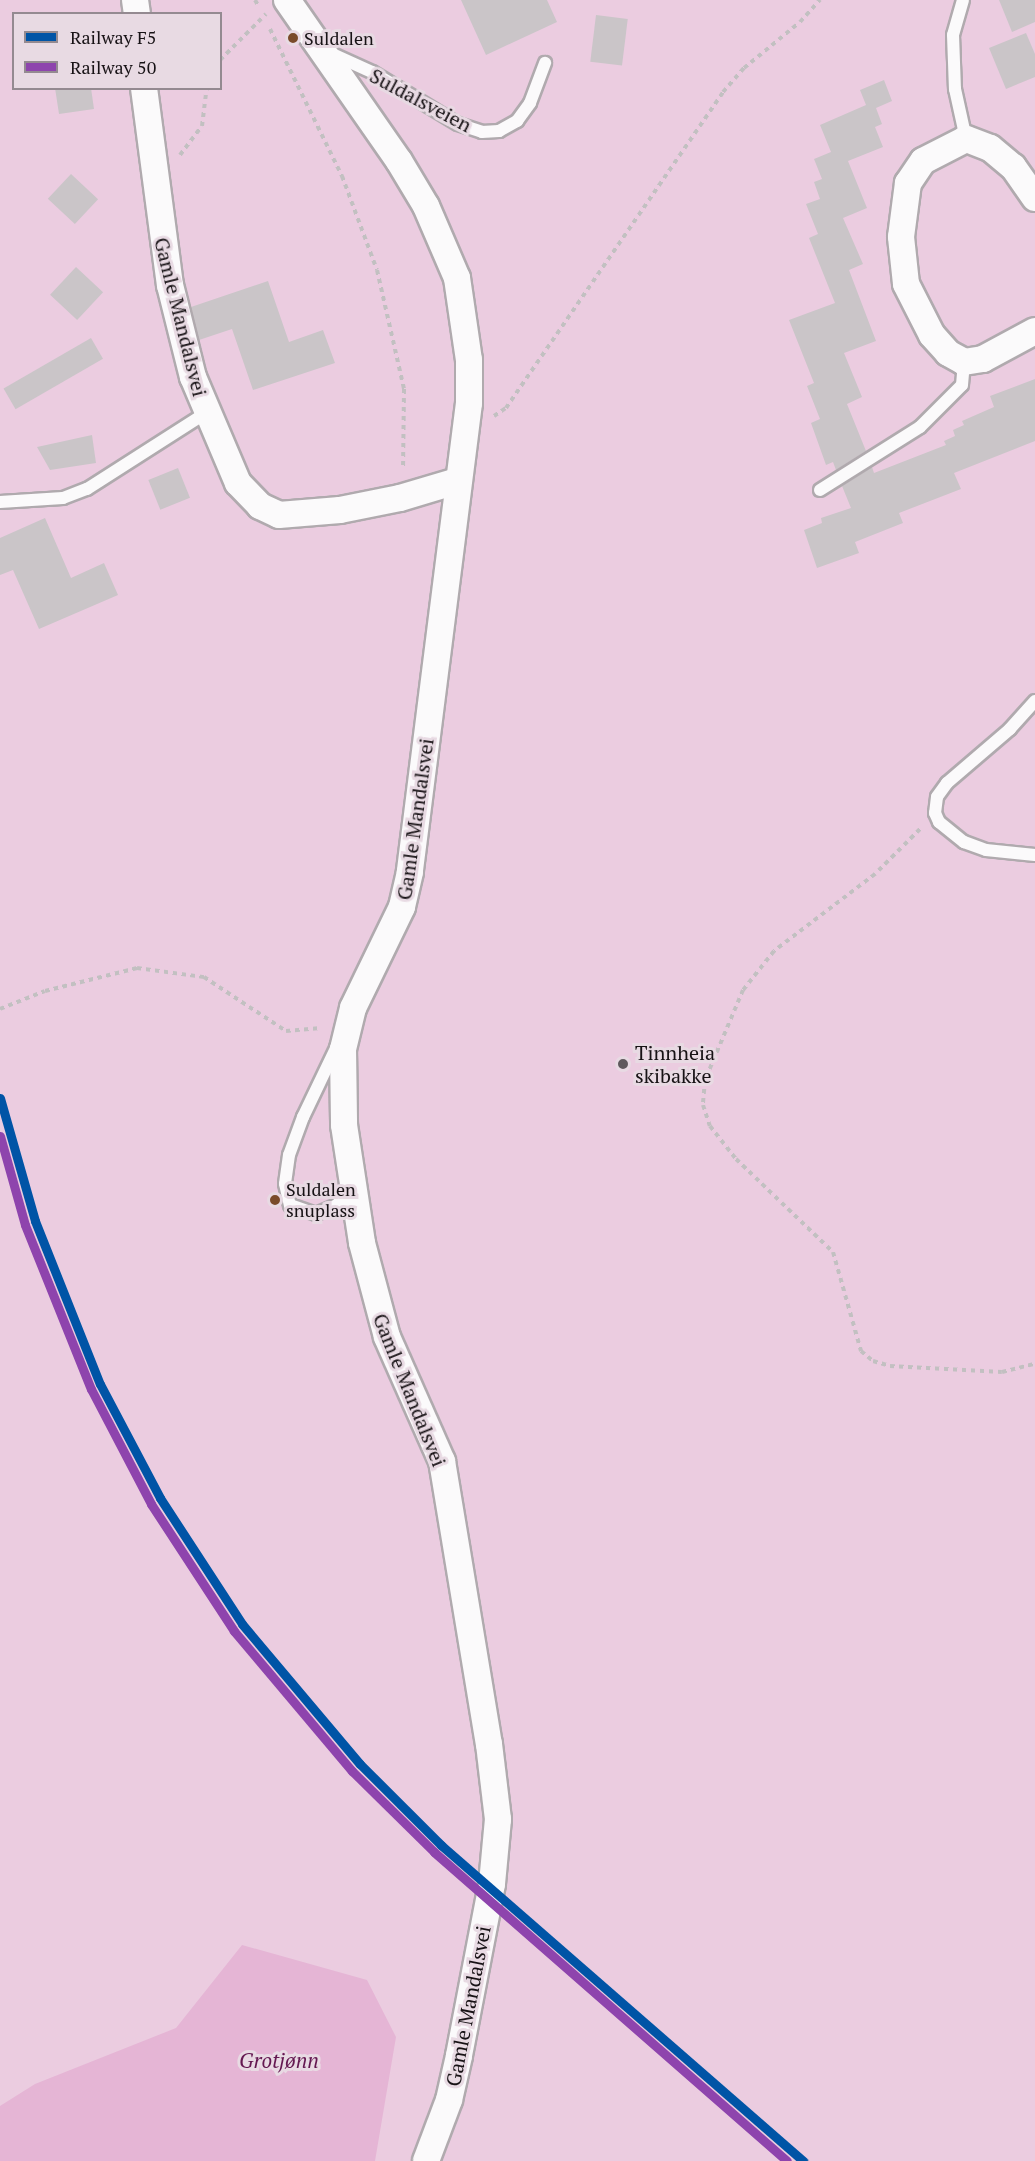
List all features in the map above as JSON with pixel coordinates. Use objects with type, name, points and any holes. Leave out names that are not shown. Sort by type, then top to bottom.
[{"type":"street","points":[[279,5],[321,49]]},
{"type":"street","name":"Gamle Mandalsvei","points":[[321,49],[424,203],[457,278],[469,360],[464,436],[410,872],[391,937],[366,981],[347,1027],[342,1086],[353,1185],[380,1316],[399,1369],[442,1461],[489,1744],[498,1819],[492,1884],[459,2056],[448,2100],[426,2161]]},
{"type":"street","name":"Gamle Mandalsvei","points":[[144,90],[153,173],[170,285],[206,413],[238,483],[260,506],[279,515],[340,510],[400,498],[457,481]]},
{"type":"street","points":[[1035,198],[1013,166],[990,148],[966,139],[923,161],[908,183],[901,228],[906,284],[918,311],[948,352],[964,362],[1002,351],[1035,331]]},
{"type":"lane","points":[[963,0],[953,35],[955,89],[966,139]]},
{"type":"lane","name":"Suldalsveien","points":[[321,49],[372,72],[458,124],[482,132],[499,131],[517,121],[530,103],[545,63]]},
{"type":"lane","points":[[820,490],[920,427],[962,385],[964,362]]},
{"type":"lane","points":[[0,502],[63,498],[87,489],[206,413]]},
{"type":"lane","points":[[1035,701],[1010,729],[947,783],[938,797],[935,813],[950,833],[964,842],[986,850],[1035,855]]},
{"type":"lane","points":[[347,1027],[303,1117],[289,1155],[285,1184],[290,1205],[316,1214],[337,1205],[353,1185]]},
{"type":"path","points":[[255,0],[259,7]]},
{"type":"path","points":[[464,436],[506,408],[723,92],[744,68],[800,22],[820,0]]},
{"type":"path","points":[[222,58],[279,5]]},
{"type":"path","points":[[270,29],[342,176],[377,270],[404,389],[400,498]]},
{"type":"path","points":[[153,173],[185,151],[202,126],[207,90]]},
{"type":"path","points":[[935,813],[875,874],[774,951],[743,990],[705,1080],[703,1105],[710,1126],[736,1159],[833,1251],[861,1351],[873,1361],[890,1366],[1002,1372],[1035,1364]]},
{"type":"path","points":[[0,1009],[45,992],[137,968],[204,977],[286,1031],[347,1027]]},
{"type":"shaded area","points":[[0,0],[1035,0],[1035,2161],[0,2161]]},
{"type":"water","name":"Grotjønn","points":[[242,1945],[367,1980],[396,2037],[375,2161],[0,2161],[0,2106],[35,2084],[176,2028]]},
{"type":"building","points":[[461,0],[547,0],[557,22],[486,55]]},
{"type":"building","points":[[999,0],[1035,0],[1035,22],[1012,32]]},
{"type":"building","points":[[596,15],[628,19],[622,66],[590,62]]},
{"type":"building","points":[[1026,33],[1035,54],[1035,77],[1006,89],[989,48]]},
{"type":"building","points":[[884,80],[892,101],[876,108],[882,124],[875,127],[883,147],[848,161],[867,208],[843,218],[863,264],[849,270],[876,341],[844,353],[862,397],[847,404],[866,451],[836,470],[833,462],[826,465],[811,423],[820,419],[807,386],[814,383],[789,320],[835,303],[809,238],[818,234],[806,204],[820,199],[814,182],[822,179],[814,159],[831,152],[820,125],[866,105],[860,90]]},
{"type":"building","points":[[55,90],[91,90],[94,109],[59,114]]},
{"type":"building","points":[[71,174],[98,199],[75,224],[48,199]]},
{"type":"building","points":[[76,267],[103,292],[77,320],[50,295]]},
{"type":"building","points":[[268,281],[289,342],[323,330],[335,363],[253,390],[232,329],[199,340],[191,307]]},
{"type":"building","points":[[91,338],[103,359],[16,409],[4,388]]},
{"type":"building","points":[[1035,379],[1035,441],[954,473],[961,489],[899,513],[903,523],[855,542],[859,553],[817,568],[804,530],[822,523],[821,518],[851,508],[842,486],[872,467],[874,473],[946,445],[944,441],[955,436],[953,430],[964,425],[962,421],[994,407],[990,396]]},
{"type":"building","points":[[92,435],[96,463],[50,470],[37,447]]},
{"type":"building","points":[[178,468],[190,498],[160,510],[148,480]]},
{"type":"building","points":[[45,518],[71,578],[104,563],[118,595],[39,629],[13,570],[0,575],[0,538]]},
{"type":"rail line","name":"F5","points":[[0,1098],[35,1221],[100,1384],[160,1498],[242,1624],[360,1764],[441,1845],[803,2161]]},
{"type":"rail line","name":"50","points":[[0,1136],[25,1225],[91,1389],[151,1504],[234,1631],[352,1771],[434,1852],[787,2161]]},
{"type":"place","name":"Suldalen","points":[[293,38]]},
{"type":"place","name":"Tinnheia skibakke","points":[[623,1064]]},
{"type":"place","name":"Suldalen snuplass","points":[[275,1200]]}]
